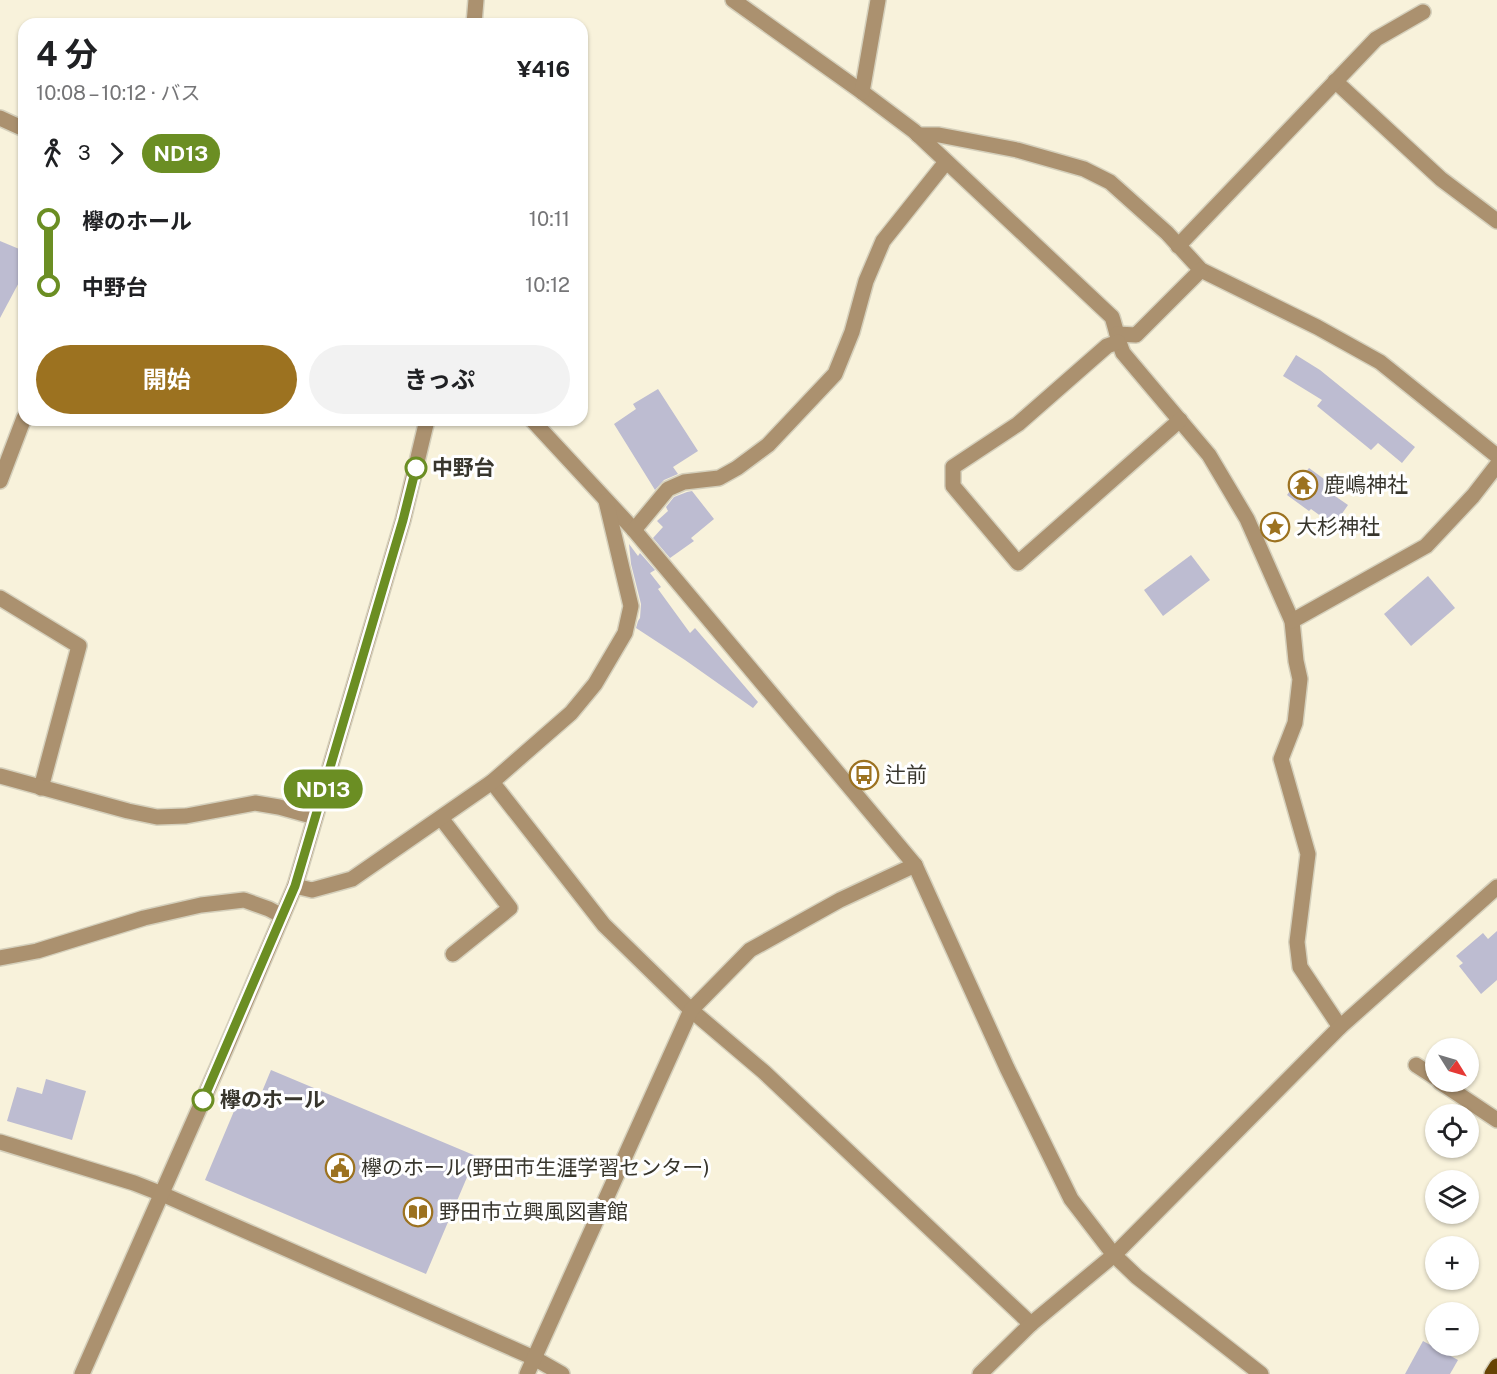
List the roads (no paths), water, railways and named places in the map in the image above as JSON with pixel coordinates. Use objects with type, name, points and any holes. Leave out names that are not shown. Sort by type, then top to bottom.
[{"type":"main road","points":[[1492,1374],[1497,1366]]},
{"type":"street","points":[[474,18],[476,0]]},
{"type":"street","points":[[733,0],[918,135],[1112,318],[1123,353],[1209,455],[1247,519],[1292,621],[1300,680],[1295,723],[1281,759],[1308,854],[1297,942],[1300,967],[1340,1027]]},
{"type":"street","points":[[862,92],[878,0]]},
{"type":"street","points":[[1178,246],[1376,39],[1423,12]]},
{"type":"street","points":[[1335,81],[1441,179],[1497,221]]},
{"type":"street","points":[[0,118],[18,126]]},
{"type":"street","points":[[918,135],[939,135],[1017,150],[1084,169],[1110,182],[1167,233],[1202,270],[1317,327],[1380,362],[1497,456]]},
{"type":"street","points":[[634,530],[668,489],[684,482],[719,478],[768,445],[835,374],[852,332],[866,281],[883,241],[946,162]]},
{"type":"street","points":[[1180,420],[1018,563],[953,486],[953,467],[1018,424],[1118,338],[1136,335],[1202,270]]},
{"type":"street","points":[[0,481],[21,426]]},
{"type":"street","points":[[82,1374],[295,886],[403,520],[426,426]]},
{"type":"street","points":[[538,426],[634,530],[915,865],[1007,1068],[1071,1199],[1114,1256],[1137,1277],[1261,1374]]},
{"type":"street","points":[[1292,621],[1426,546],[1473,496],[1497,465]]},
{"type":"street","points":[[295,886],[312,890],[352,879],[492,782],[571,713],[595,684],[626,633],[631,606],[605,499]]},
{"type":"street","points":[[0,598],[79,646],[41,788]]},
{"type":"street","points":[[0,776],[128,811],[157,816],[186,816],[255,803],[315,817]]},
{"type":"street","points":[[492,782],[604,925],[691,1010],[764,1072],[1031,1324]]},
{"type":"street","points":[[441,818],[510,908],[453,954]]},
{"type":"street","points":[[527,1374],[691,1010],[750,950],[840,900],[915,865]]},
{"type":"street","points":[[980,1374],[1031,1324],[1114,1256],[1340,1027],[1497,887]]},
{"type":"street","points":[[0,958],[37,951],[144,918],[201,905],[244,900],[282,916]]},
{"type":"street","points":[[1416,1065],[1425,1071]]},
{"type":"street","points":[[1455,1092],[1497,1120]]},
{"type":"street","points":[[0,1142],[134,1183],[162,1194],[534,1358],[562,1374]]},
{"type":"place","name":"中野台","points":[[416,468]]},
{"type":"place","name":"鹿嶋神社","points":[[1303,485]]},
{"type":"place","name":"大杉神社","points":[[1275,527]]},
{"type":"place","name":"辻前","points":[[864,775]]},
{"type":"place","name":"欅のホール","points":[[203,1100]]},
{"type":"place","name":"欅のホール(野田市生涯学習センター)","points":[[340,1168]]},
{"type":"place","name":"野田市立興風図書館","points":[[418,1212]]}]
